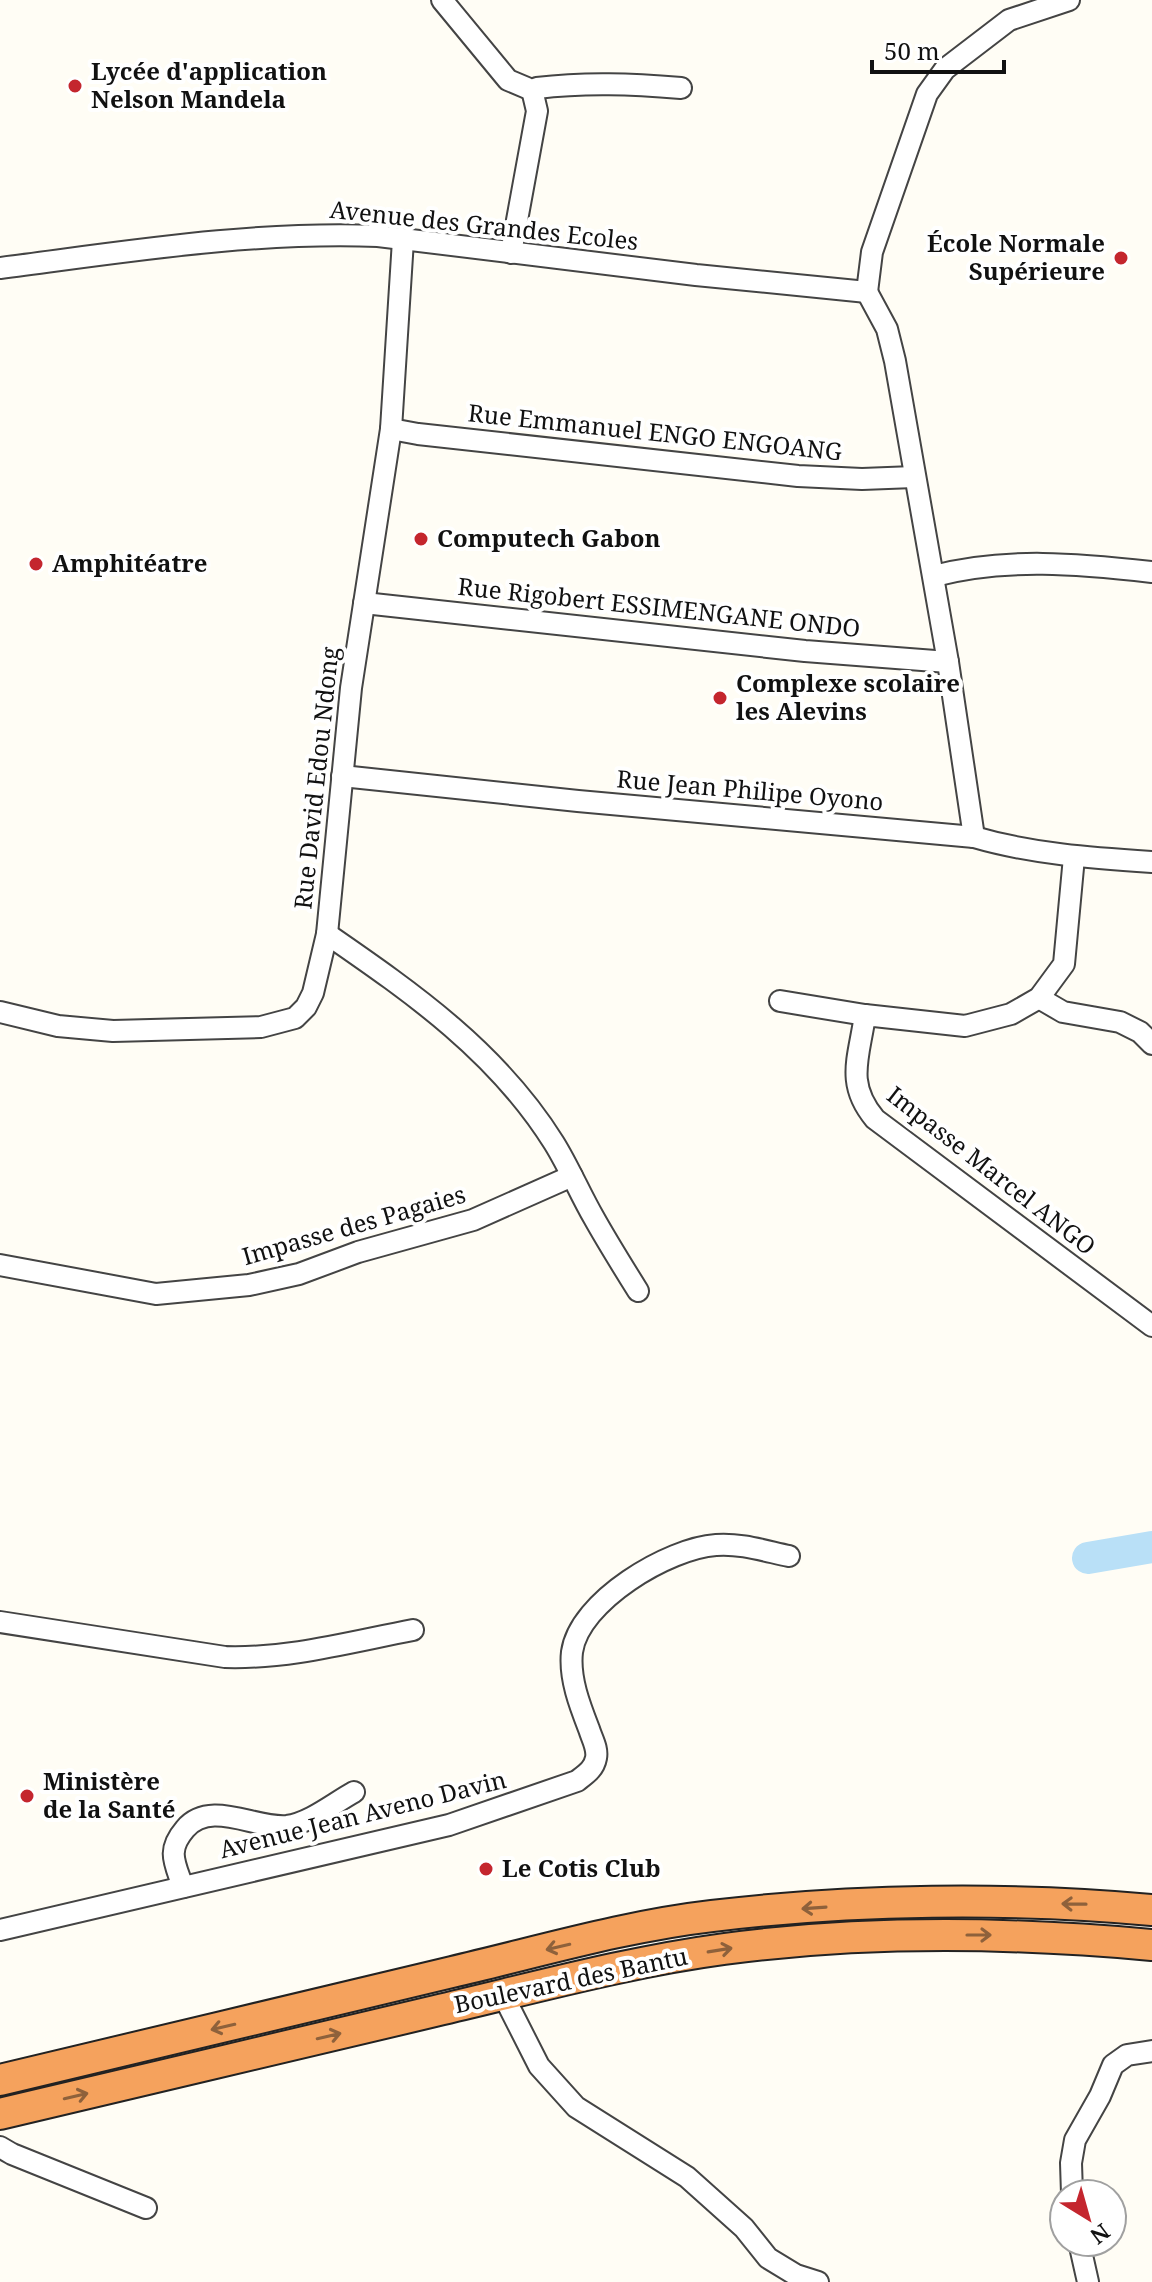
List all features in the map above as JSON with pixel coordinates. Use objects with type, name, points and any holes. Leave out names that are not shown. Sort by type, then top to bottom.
[{"type":"highway","name":"Boulevard des Bantu","points":[[0,2080],[565,1946],[711,1916],[844,1906],[972,1903],[1086,1904],[1152,1910]]},
{"type":"highway","name":"Boulevard des Bantu","points":[[0,2114],[503,1995],[724,1949],[836,1939],[1020,1935],[1152,1945]]},
{"type":"street","points":[[442,0],[508,80],[532,90],[574,83],[681,88]]},
{"type":"street","points":[[974,837],[934,576],[887,329],[867,292],[872,252],[927,94],[945,69],[1009,20],[1069,0]]},
{"type":"street","points":[[511,253],[537,111],[532,90]]},
{"type":"street","name":"Avenue des Grandes Ecoles","points":[[0,268],[289,235],[366,236],[867,292]]},
{"type":"street","name":"Rue David Edou Ndong","points":[[0,1012],[58,1026],[113,1031],[238,1029],[280,1024],[295,1018],[306,1007],[313,993],[327,934],[342,776],[364,603],[391,429],[403,240]]},
{"type":"street","name":"Rue Emmanuel ENGO ENGOANG","points":[[391,429],[798,476],[862,479],[914,477]]},
{"type":"street","points":[[934,576],[963,568],[1074,563],[1152,572]]},
{"type":"street","name":"Rue Rigobert ESSIMENGANE ONDO","points":[[364,603],[805,651],[948,662]]},
{"type":"street","name":"Rue Jean Philipe Oyono","points":[[342,776],[974,837],[1001,845],[1074,857],[1152,862]]},
{"type":"street","points":[[780,1001],[865,1015],[965,1026],[1011,1014],[1039,998],[1064,964],[1074,857]]},
{"type":"street","points":[[327,934],[432,1009],[480,1051],[533,1113],[554,1143],[638,1291]]},
{"type":"street","points":[[1039,998],[1063,1012],[1120,1022],[1140,1032],[1152,1044]]},
{"type":"street","name":"Impasse Marcel ANGO","points":[[865,1015],[855,1081],[860,1102],[875,1119],[1152,1326]]},
{"type":"street","name":"Impasse des Pagaies","points":[[0,1265],[156,1294],[249,1285],[299,1274],[358,1252],[473,1220],[572,1176]]},
{"type":"street","name":"Avenue Jean Aveno Davin","points":[[0,1930],[449,1825],[577,1781],[592,1769],[597,1750],[576,1691],[572,1651],[579,1630],[597,1606],[622,1585],[681,1554],[698,1549],[716,1545],[735,1546],[789,1556]]},
{"type":"street","points":[[0,1622],[240,1658],[283,1656],[413,1630]]},
{"type":"street","points":[[183,1887],[172,1858],[176,1842],[187,1826],[203,1817],[217,1816],[284,1826],[298,1824],[354,1792]]},
{"type":"street","points":[[503,1995],[539,2066],[576,2107],[687,2177],[744,2228],[768,2258],[796,2275],[818,2282]]},
{"type":"street","points":[[1071,2178],[1075,2140],[1100,2096],[1113,2065],[1127,2055],[1152,2051]]},
{"type":"street","points":[[0,2147],[146,2208]]},
{"type":"street","points":[[1083,2258],[1088,2282]]},
{"type":"waterway","points":[[1088,1558],[1152,1547]]},
{"type":"place","name":"Lycée d'application Nelson Mandela","points":[[75,86]]},
{"type":"place","name":"École Normale Supérieure","points":[[1121,258]]},
{"type":"place","name":"Computech Gabon","points":[[421,539]]},
{"type":"place","name":"Amphitéatre","points":[[36,564]]},
{"type":"place","name":"Complexe scolaire les Alevins","points":[[720,698]]},
{"type":"place","name":"Ministère de la Santé","points":[[27,1796]]},
{"type":"place","name":"Le Cotis Club","points":[[486,1869]]}]
